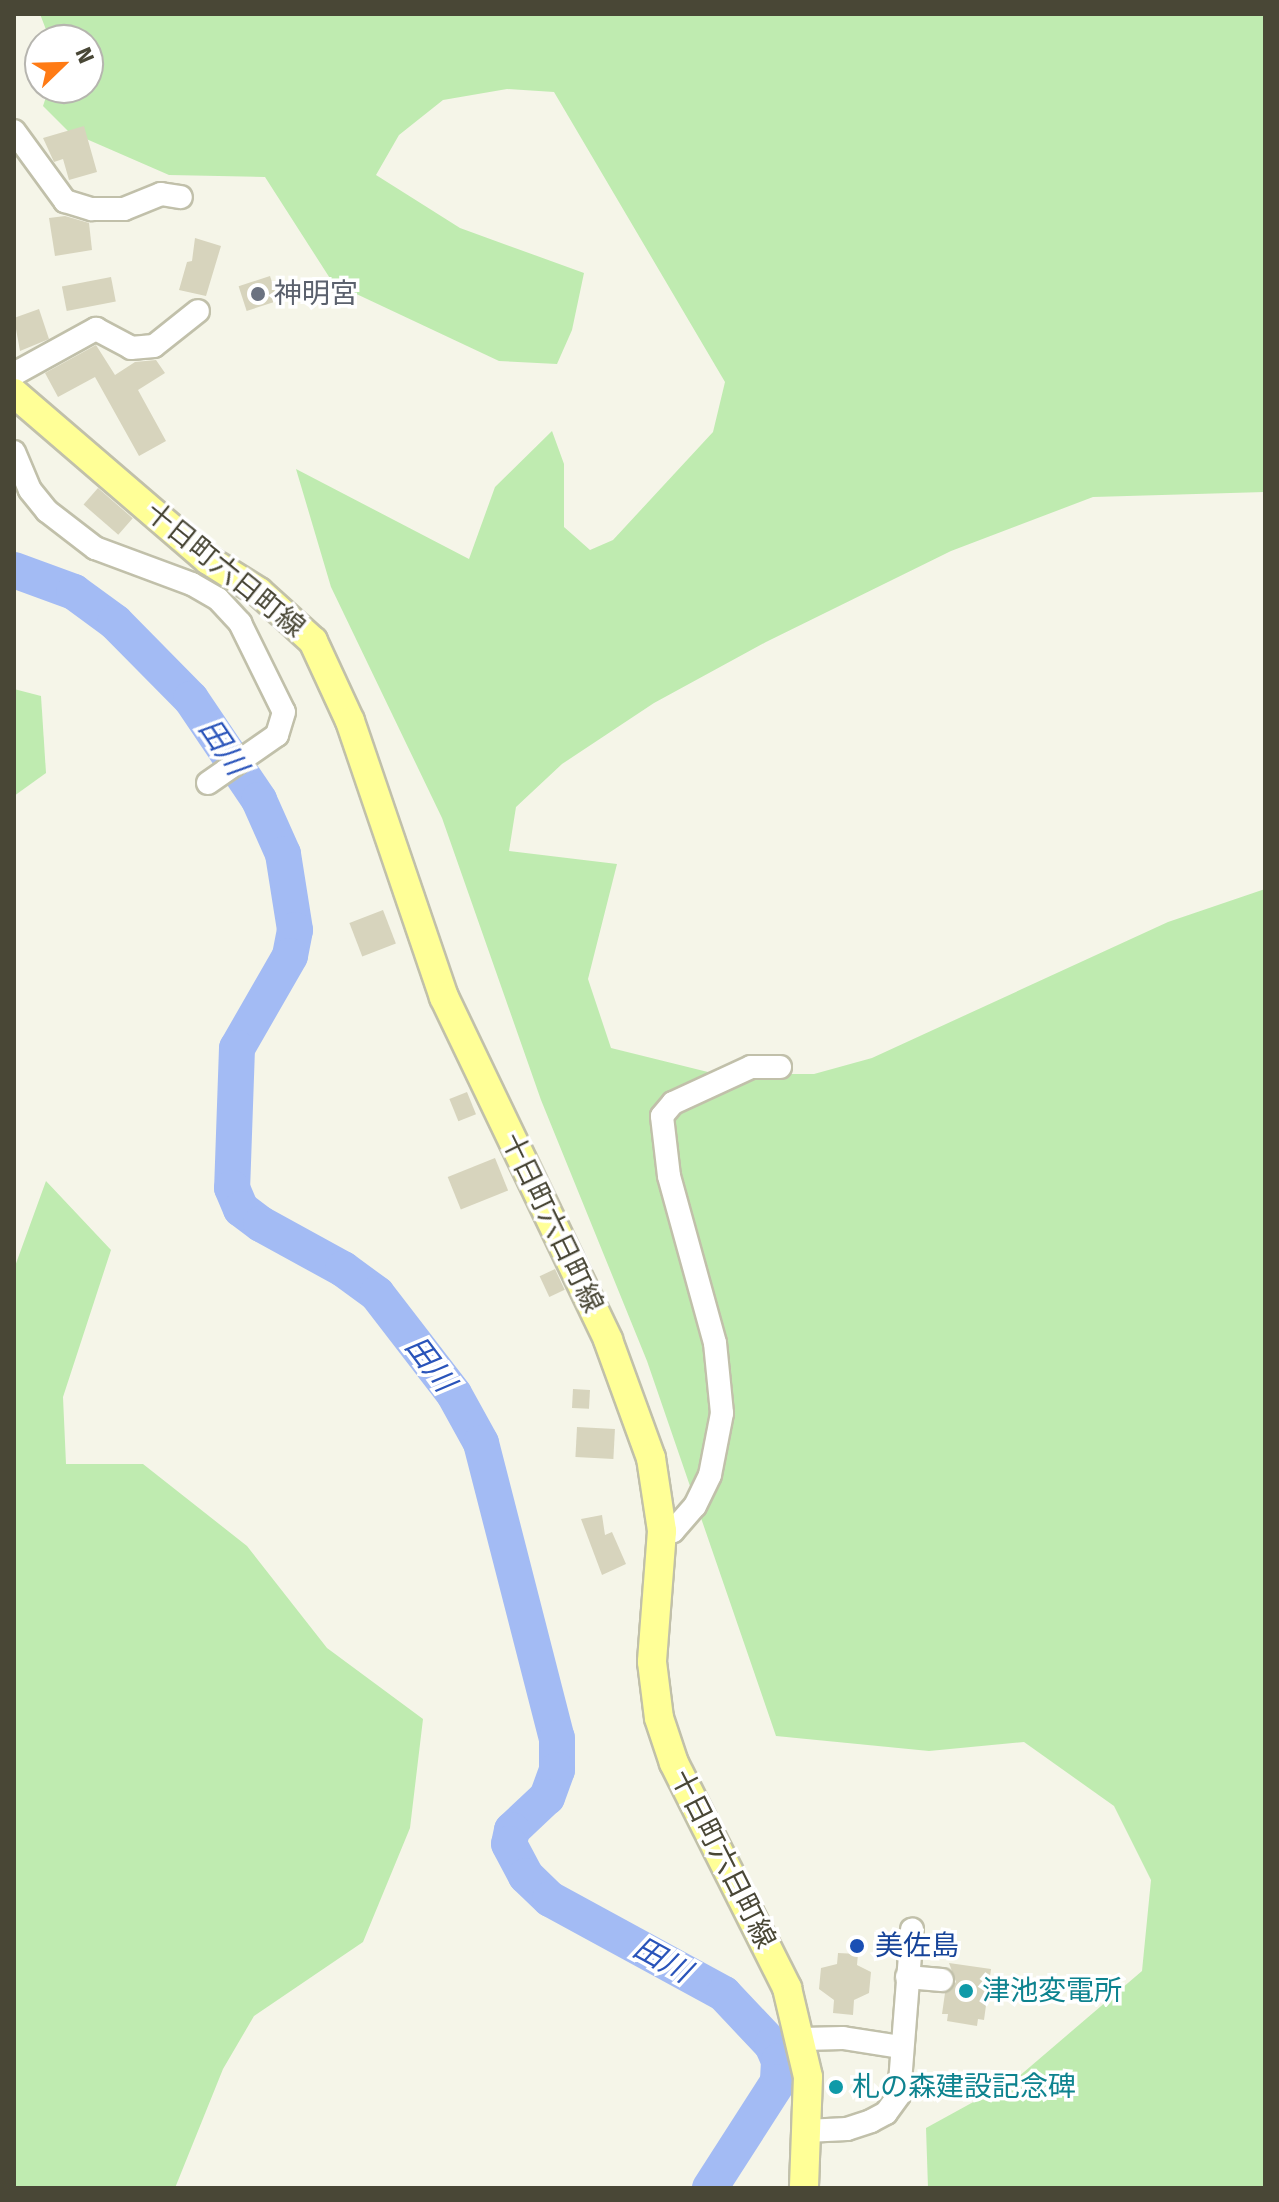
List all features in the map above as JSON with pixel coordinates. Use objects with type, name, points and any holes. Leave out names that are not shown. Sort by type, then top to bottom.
[{"type":"main road","name":"十日町六日町線","points":[[14,393],[208,560],[259,592],[313,641],[350,721],[444,997],[608,1340],[651,1458],[662,1531],[652,1662],[659,1718],[674,1763],[787,1988],[803,2039],[808,2077],[804,2188]]},
{"type":"street","points":[[14,131],[65,201],[92,209],[124,209],[161,194],[181,197]]},
{"type":"street","points":[[14,374],[96,329],[131,348],[154,346],[198,311]]},
{"type":"street","points":[[14,452],[30,490],[47,511],[95,548],[192,584],[218,599],[240,623],[284,712],[277,735],[208,783]]},
{"type":"street","points":[[662,1531],[673,1531],[695,1506],[710,1475],[722,1413],[715,1343],[672,1190],[662,1116],[673,1103],[751,1067],[780,1067]]},
{"type":"street","points":[[806,2131],[847,2129],[886,2113],[899,2095],[912,1930]]},
{"type":"street","points":[[907,1977],[942,1980]]},
{"type":"street","points":[[803,2039],[843,2038],[901,2047]]},
{"type":"green space","points":[[40,14],[1265,14],[1265,492],[1093,497],[951,551],[766,642],[654,703],[562,764],[516,807],[509,851],[617,864],[588,979],[611,1048],[716,1074],[814,1074],[872,1058],[1168,922],[1265,889],[1265,2188],[928,2188],[926,2128],[1017,2078],[1142,1971],[1151,1880],[1114,1806],[1024,1742],[929,1751],[776,1736],[647,1361],[541,1100],[442,818],[331,587],[296,469],[469,559],[495,487],[552,431],[564,464],[564,527],[590,550],[613,540],[713,432],[725,382],[554,92],[507,89],[443,100],[399,135],[376,175],[460,228],[584,273],[572,330],[557,364],[499,361],[333,283],[265,177],[169,175],[68,131],[44,104],[104,104],[104,24],[44,24]]},
{"type":"green space","points":[[14,689],[41,696],[46,773],[14,796]]},
{"type":"green space","points":[[46,1181],[111,1250],[63,1397],[66,1464],[143,1464],[247,1546],[327,1648],[423,1719],[410,1828],[363,1942],[254,2016],[223,2069],[175,2188],[14,2188],[14,1269]]},
{"type":"building","points":[[84,126],[97,172],[69,180],[63,159],[54,162],[43,138]]},
{"type":"building","points":[[65,216],[89,223],[92,250],[55,256],[49,218]]},
{"type":"building","points":[[195,238],[221,246],[206,296],[179,290],[187,262],[192,261]]},
{"type":"building","name":"神明宮","points":[[270,276],[278,301],[247,311],[239,286]]},
{"type":"building","points":[[111,277],[116,302],[67,311],[62,287]]},
{"type":"building","points":[[39,309],[49,339],[20,351],[14,318]]},
{"type":"building","points":[[96,345],[115,375],[135,362],[156,360],[165,373],[138,390],[166,441],[139,456],[95,377],[58,397],[45,373]]},
{"type":"building","points":[[98,488],[133,518],[118,535],[84,505]]},
{"type":"building","points":[[383,910],[396,944],[362,957],[349,923]]},
{"type":"building","points":[[467,1092],[476,1114],[458,1121],[449,1099]]},
{"type":"building","points":[[495,1158],[508,1190],[461,1210],[448,1177]]},
{"type":"building","points":[[555,1269],[565,1290],[549,1297],[540,1276]]},
{"type":"building","points":[[573,1389],[590,1390],[589,1409],[572,1408]]},
{"type":"building","points":[[577,1427],[615,1429],[613,1459],[575,1457]]},
{"type":"building","points":[[602,1515],[605,1535],[612,1532],[626,1564],[602,1575],[581,1519]]},
{"type":"building","points":[[838,1953],[858,1954],[857,1965],[871,1972],[869,1993],[854,2000],[853,2015],[833,2013],[834,2000],[819,1989],[821,1968],[837,1964]]},
{"type":"building","name":"津池変電所","points":[[949,1963],[991,1969],[984,2020],[978,2019],[977,2026],[947,2021],[948,2014],[942,2014],[945,1993],[956,1982]]},
{"type":"waterway","name":"田川","points":[[14,570],[74,592],[115,622],[191,699],[259,800],[283,854],[295,930],[290,956],[237,1048],[232,1188],[241,1209],[261,1224],[343,1269],[377,1294],[454,1394],[481,1443],[557,1738],[557,1770],[547,1797],[512,1830],[509,1844],[526,1876],[550,1899],[724,1994],[772,2045],[779,2061],[778,2082],[710,2188]]},
{"type":"place","name":"神明宮","points":[[258,294]]},
{"type":"place","name":"美佐島","points":[[857,1946]]},
{"type":"place","name":"津池変電所","points":[[966,1991]]},
{"type":"place","name":"札の森建設記念碑","points":[[836,2087]]}]
